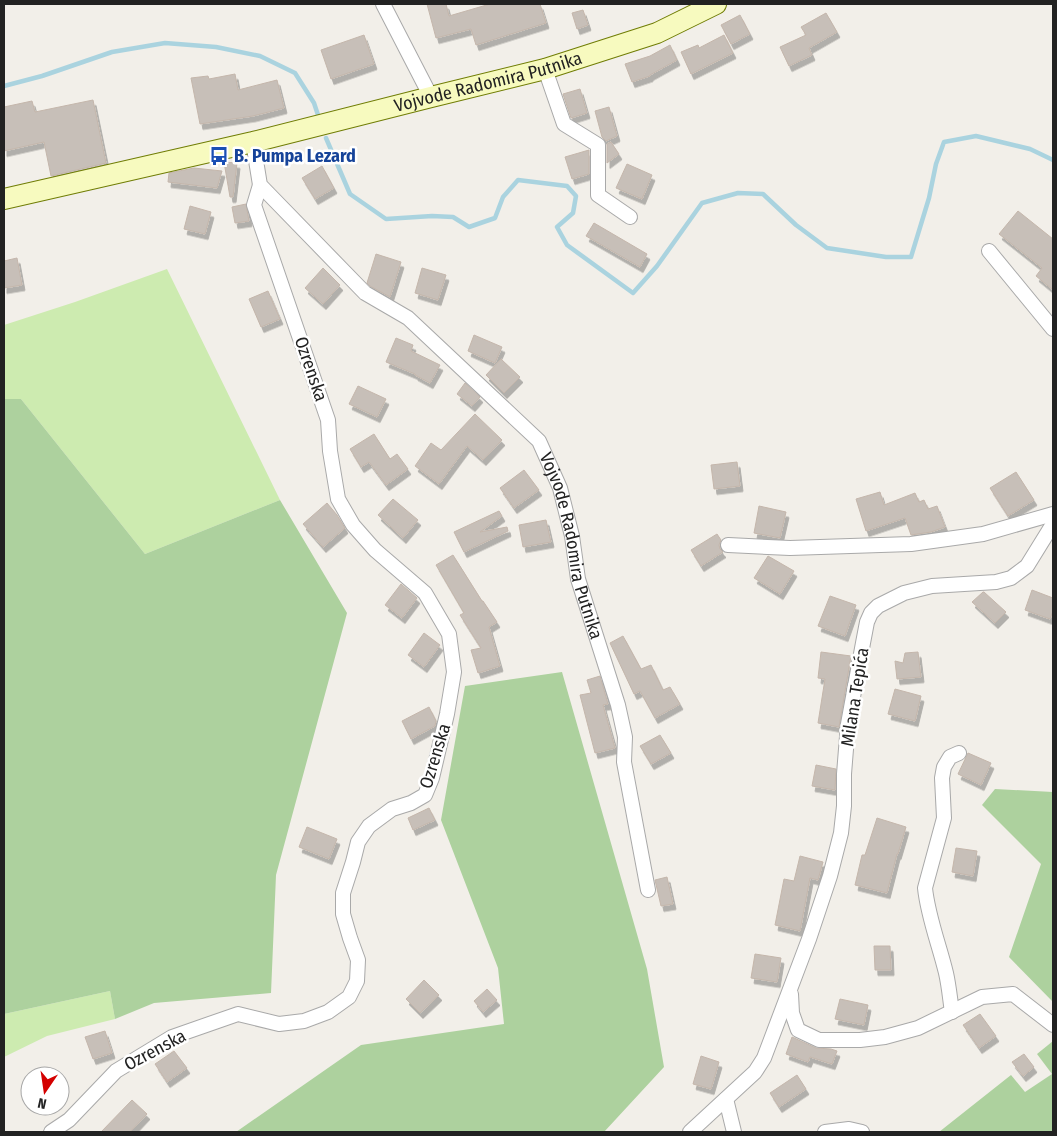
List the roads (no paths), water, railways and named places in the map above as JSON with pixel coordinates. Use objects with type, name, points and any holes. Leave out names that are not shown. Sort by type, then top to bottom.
[{"type":"main road","name":"Vojvode Radomira Putnika","points":[[4,199],[253,142],[545,69],[657,33],[716,4]]},
{"type":"street","points":[[383,4],[431,96]]},
{"type":"street","points":[[545,69],[564,124],[598,146],[598,195],[630,217]]},
{"type":"street","points":[[253,142],[260,185]]},
{"type":"street","name":"Vojvode Radomira Putnika","points":[[260,185],[365,293],[408,318],[539,441],[560,488],[572,536],[578,579],[618,706],[625,737],[624,762],[648,890]]},
{"type":"street","name":"Ozrenska","points":[[51,1132],[69,1120],[116,1071],[172,1037],[238,1014],[279,1024],[304,1021],[328,1012],[349,997],[357,981],[358,960],[343,914],[343,893],[358,842],[369,826],[392,809],[411,803],[425,795],[432,778],[447,714],[454,672],[449,634],[425,593],[375,550],[353,525],[338,499],[330,451],[328,420],[254,205],[260,185]]},
{"type":"street","points":[[989,250],[1053,329]]},
{"type":"street","points":[[728,545],[790,548],[911,544],[983,534],[1053,514]]},
{"type":"street","name":"Milana Tepića","points":[[690,1132],[755,1072],[764,1058],[809,939],[830,876],[841,832],[848,724],[864,636],[871,613],[878,606],[904,593],[932,586],[996,582],[1011,578],[1027,566],[1053,524]]},
{"type":"street","points":[[952,1012],[946,974],[926,899],[926,888],[944,818],[942,778],[944,767],[950,757],[959,753]]},
{"type":"street","name":"Milana Tepića","points":[[790,990],[792,1013],[798,1030],[820,1040],[860,1040],[885,1037],[918,1028],[982,997],[1013,994],[1053,1025]]},
{"type":"street","points":[[726,1099],[734,1132]]},
{"type":"street","points":[[825,1132],[849,1129],[862,1132]]},
{"type":"waterway","points":[[4,86],[42,76],[112,52],[165,43],[216,47],[260,56],[295,73],[314,103],[318,115]]},
{"type":"waterway","points":[[326,138],[350,194],[386,219],[432,216],[453,217],[469,227],[495,218],[503,197],[518,180],[567,186],[576,196],[573,213],[557,227],[567,245],[633,293],[657,266],[702,203],[738,193],[763,194],[796,225],[827,248],[886,257],[911,257],[929,198],[936,164],[944,142],[976,136],[1030,149],[1053,160]]},
{"type":"place","name":"B. Pumpa Lezard","points":[[219,156]]}]
